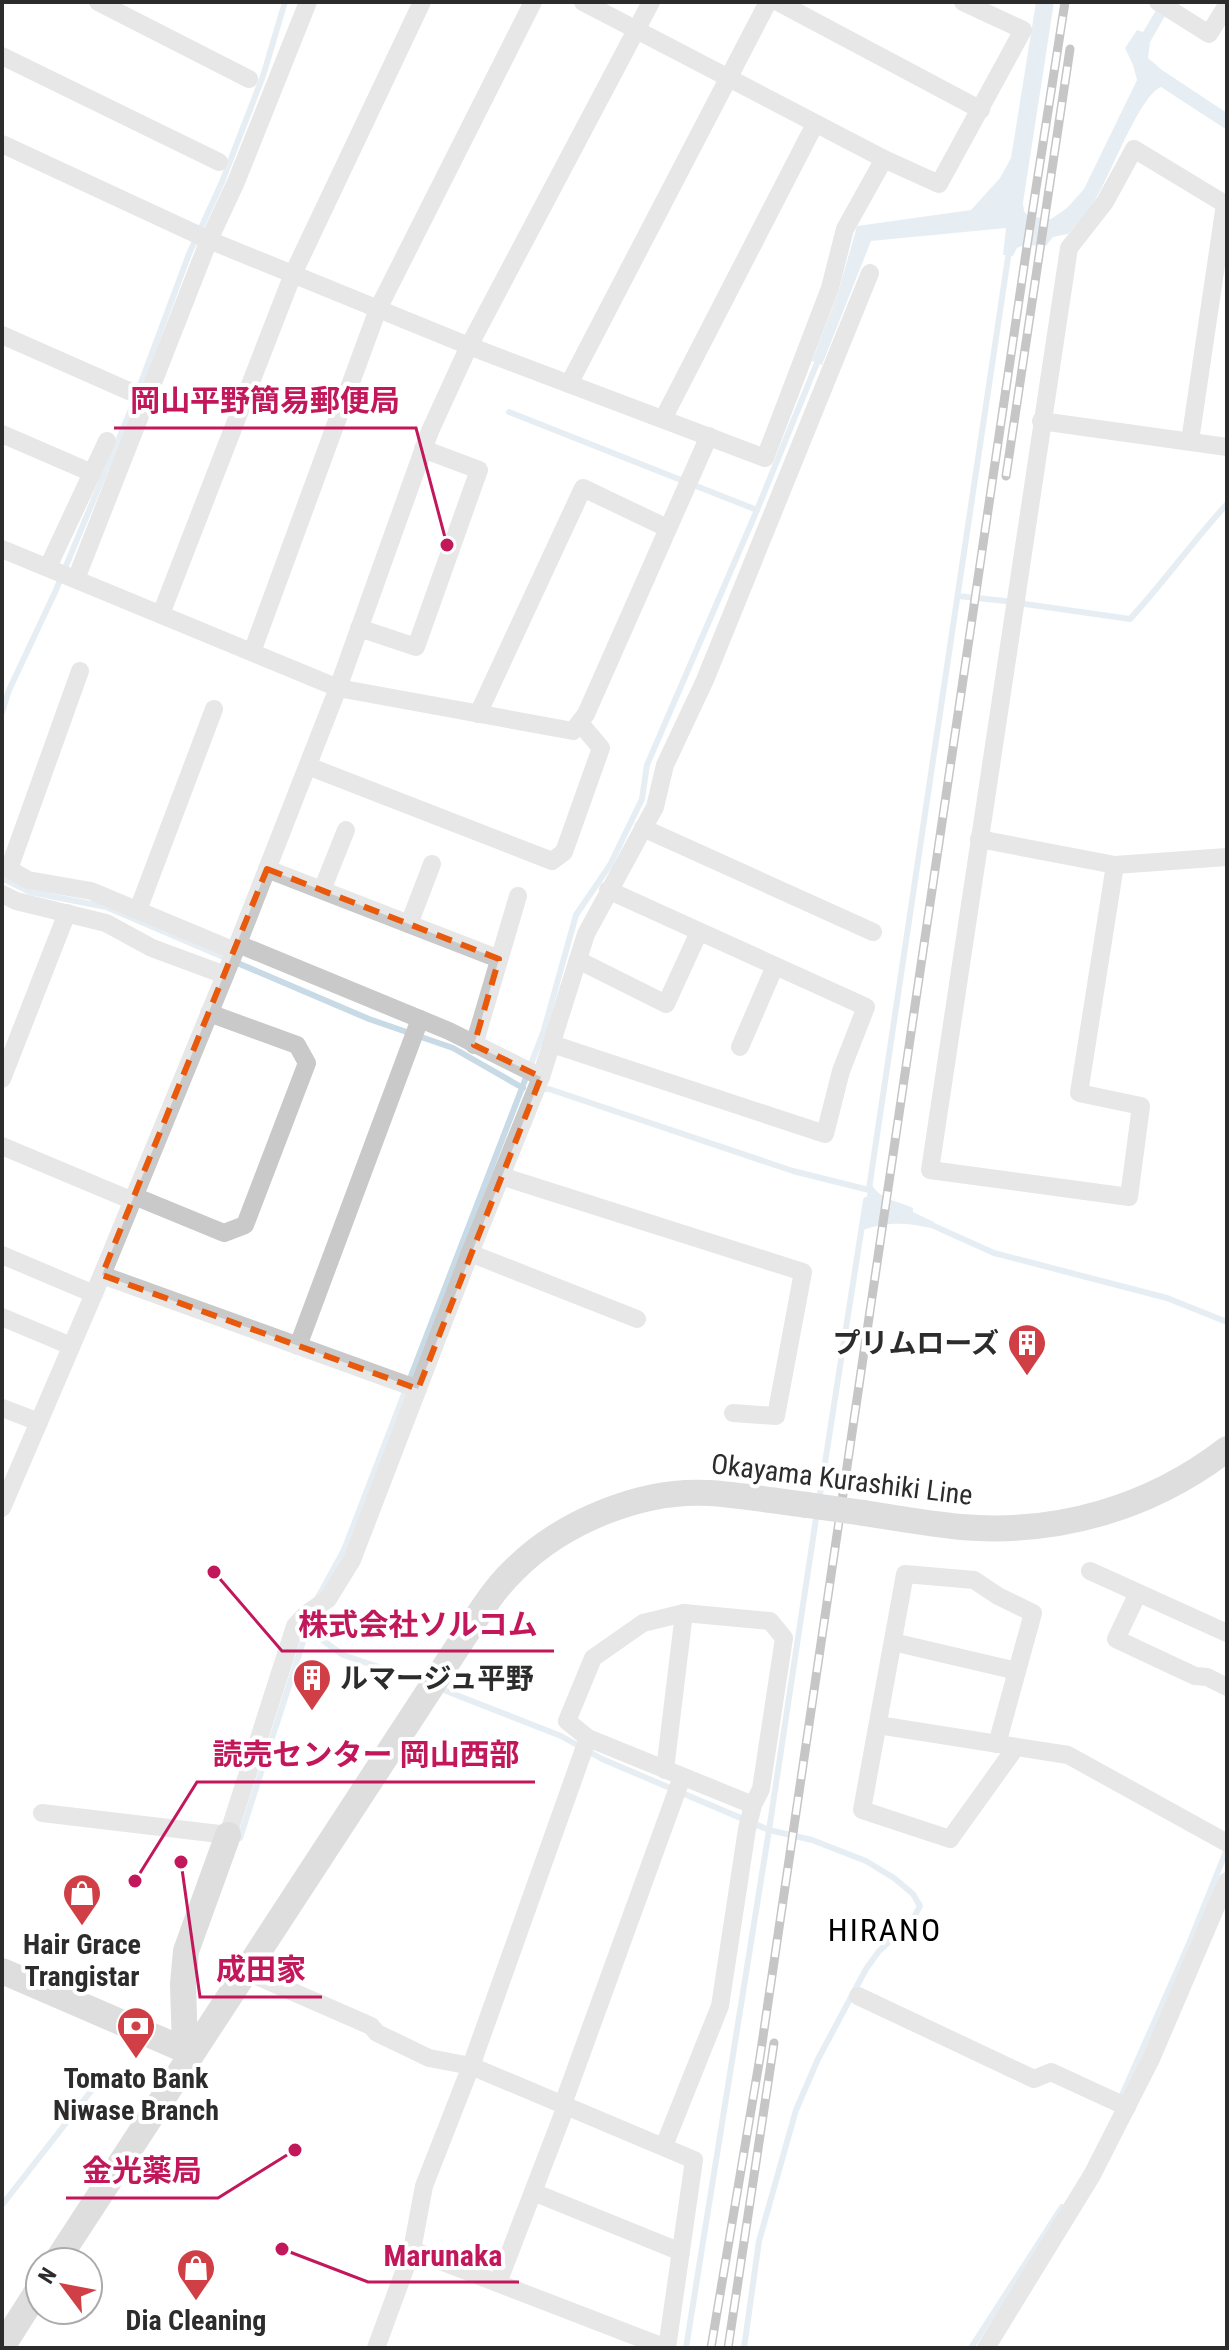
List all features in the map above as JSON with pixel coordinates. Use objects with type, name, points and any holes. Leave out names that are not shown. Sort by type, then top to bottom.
[{"type":"main road","name":"Okayama Kurashiki Line","points":[[66,2246],[188,2052],[245,1971],[480,1612],[514,1570],[569,1529],[610,1510],[654,1497],[707,1493],[962,1527],[1022,1528],[1080,1520],[1147,1498],[1199,1470],[1227,1449]]},
{"type":"main road","points":[[2,1971],[188,2052],[183,1984],[186,1951],[228,1835]]},
{"type":"main road","points":[[2,2347],[24,2312]]},
{"type":"street","points":[[98,2],[249,79]]},
{"type":"street","points":[[62,573],[140,395],[201,236],[236,182],[308,2]]},
{"type":"street","points":[[161,614],[293,274],[422,2]]},
{"type":"street","points":[[252,652],[378,309],[533,2]]},
{"type":"street","points":[[583,2],[815,124],[939,184],[1023,30],[963,2]]},
{"type":"street","points":[[3,1503],[102,1275],[232,958],[338,688],[423,449],[469,346],[651,2]]},
{"type":"street","points":[[569,384],[768,2]]},
{"type":"street","points":[[778,2],[981,110]]},
{"type":"street","points":[[1166,7],[1209,34],[1227,5]]},
{"type":"street","points":[[2,56],[219,162]]},
{"type":"street","points":[[663,419],[815,124]]},
{"type":"street","points":[[2,144],[201,236],[378,309],[765,458],[830,288],[845,229],[884,159]]},
{"type":"street","points":[[1115,865],[1079,1093],[1141,1106],[1129,1197],[930,1170],[1069,248],[1105,202],[1134,149],[1225,204],[1190,441]]},
{"type":"street","points":[[42,1813],[228,1835],[254,1746],[295,1626],[337,1587],[352,1560],[411,1387],[501,1176],[533,1080],[552,1044],[586,934],[655,807],[665,765],[705,680],[870,273]]},
{"type":"street","points":[[2,335],[140,395]]},
{"type":"street","points":[[1041,421],[1227,447]]},
{"type":"street","points":[[2,434],[92,473]]},
{"type":"street","points":[[2,549],[338,688],[573,731],[586,714],[709,436]]},
{"type":"street","points":[[62,573],[92,473],[107,441]]},
{"type":"street","points":[[359,628],[416,647],[479,470],[423,449]]},
{"type":"street","points":[[478,714],[583,488],[667,528]]},
{"type":"street","points":[[80,671],[6,867],[28,880],[91,891],[138,910],[232,958],[474,1045],[533,1080]]},
{"type":"street","points":[[138,910],[214,709]]},
{"type":"street","points":[[308,766],[552,861],[564,852],[601,748],[580,723]]},
{"type":"street","points":[[643,828],[873,932]]},
{"type":"street","points":[[322,890],[346,830]]},
{"type":"street","points":[[979,839],[1115,865],[1227,857]]},
{"type":"street","points":[[409,924],[432,864]]},
{"type":"street","points":[[267,869],[499,959]]},
{"type":"street","points":[[552,1044],[825,1134],[841,1071],[866,1007],[608,890]]},
{"type":"street","points":[[2,894],[16,901],[106,923],[152,948],[232,958]]},
{"type":"street","points":[[474,1045],[518,896]]},
{"type":"street","points":[[2,1079],[67,913]]},
{"type":"street","points":[[578,960],[666,1004],[699,932]]},
{"type":"street","points":[[740,1047],[775,966]]},
{"type":"street","points":[[2,1146],[224,1233],[245,1225],[307,1063],[297,1045],[209,1013]]},
{"type":"street","points":[[298,1346],[419,1023]]},
{"type":"street","points":[[501,1176],[803,1272],[776,1416],[733,1413]]},
{"type":"street","points":[[470,1253],[637,1319]]},
{"type":"street","points":[[2,1255],[94,1294]]},
{"type":"street","points":[[102,1275],[411,1387]]},
{"type":"street","points":[[2,1317],[71,1346]]},
{"type":"street","points":[[2,1408],[39,1422]]},
{"type":"street","points":[[1090,1571],[1227,1633]]},
{"type":"street","points":[[905,1574],[974,1580],[1033,1613],[1017,1671],[1006,1745],[950,1839],[862,1810],[893,1642],[905,1574]]},
{"type":"street","points":[[1138,1593],[1116,1639],[1195,1676],[1207,1677],[1227,1687]]},
{"type":"street","points":[[498,2283],[564,2105],[675,1782],[684,1613]]},
{"type":"street","points":[[664,2146],[720,2006],[751,1816],[761,1789],[784,1638],[770,1621],[684,1613],[643,1623],[593,1658],[567,1721],[585,1746],[751,1816]]},
{"type":"street","points":[[893,1642],[1017,1671]]},
{"type":"street","points":[[878,1725],[1068,1755],[1224,1842]]},
{"type":"street","points":[[376,2348],[412,2250],[424,2186],[471,2066],[585,1746]]},
{"type":"street","points":[[986,2348],[1092,2175],[1121,2105],[1151,2059],[1227,1881]]},
{"type":"street","points":[[245,1971],[371,2026],[377,2033],[429,2058],[471,2066],[694,2160],[666,2348],[412,2250]]},
{"type":"street","points":[[858,1996],[1034,2079],[1051,2072],[1121,2105]]},
{"type":"street","points":[[533,2192],[681,2252]]},
{"type":"highlighted area","points":[[267,869],[499,959],[474,1045],[541,1077],[418,1389],[102,1275]]},
{"type":"water","points":[[1036,2],[1054,2],[1023,203],[1028,216],[1051,219],[1067,208],[1084,189],[1137,80],[1125,48],[1137,30],[1143,32],[1161,2],[1173,2],[1150,42],[1148,58],[1227,113],[1227,130],[1161,87],[1152,93],[1134,121],[1092,204],[1068,234],[1053,237],[1046,246],[1024,245],[1017,248],[1013,256],[1003,255],[1006,228],[871,241],[822,365],[812,361],[838,293],[857,226],[971,210],[1000,178],[1011,158]]},
{"type":"water","points":[[870,1181],[883,1196],[913,1208],[913,1212],[934,1222],[930,1228],[895,1224],[860,1231]]},
{"type":"waterway","points":[[2,712],[130,412],[189,254],[222,182],[263,76],[285,2]]},
{"type":"waterway","points":[[869,1189],[1009,251]]},
{"type":"waterway","points":[[316,1601],[344,1550],[544,1030],[576,915],[610,865],[642,799],[647,765],[819,358]]},
{"type":"waterway","points":[[509,412],[757,510]]},
{"type":"waterway","points":[[1025,604],[1130,619],[1227,504]]},
{"type":"waterway","points":[[958,596],[1005,601]]},
{"type":"waterway","points":[[2,878],[30,892],[106,907],[369,1019],[453,1048],[523,1088]]},
{"type":"waterway","points":[[539,1089],[549,1089],[793,1171],[869,1190]]},
{"type":"waterway","points":[[819,1501],[866,1200]]},
{"type":"waterway","points":[[925,1222],[994,1253],[1167,1298],[1227,1322]]},
{"type":"waterway","points":[[686,2348],[817,1512]]},
{"type":"waterway","points":[[240,1838],[310,1620]]},
{"type":"waterway","points":[[307,1629],[343,1655],[412,1678]]},
{"type":"waterway","points":[[446,1691],[561,1736],[602,1759],[769,1830],[812,1840],[866,1861],[894,1878],[913,1894],[920,1906],[912,1921],[879,1951],[866,1969],[818,2059],[796,2110],[759,2241],[744,2348]]},
{"type":"waterway","points":[[1119,2102],[1227,1849]]},
{"type":"waterway","points":[[2,2205],[95,2086],[122,2083],[137,2077]]},
{"type":"waterway","points":[[971,2348],[1062,2207]]},
{"type":"railway","points":[[711,2348],[760,2057],[1065,2]]},
{"type":"railway","points":[[1006,476],[1070,49]]},
{"type":"railway","points":[[728,2348],[774,2043]]},
{"type":"place","name":"岡山平野簡易郵便局","points":[[447,545]]},
{"type":"place","name":"プリムローズ","points":[[1027,1377]]},
{"type":"place","name":"株式会社ソルコム","points":[[214,1572]]},
{"type":"place","name":"ルマージュ平野","points":[[312,1712]]},
{"type":"place","name":"成田家","points":[[181,1862]]},
{"type":"place","name":"読売センター 岡山西部","points":[[135,1881]]},
{"type":"place","name":"Hair Grace Trangistar","points":[[82,1927]]},
{"type":"place","name":"Tomato Bank Niwase Branch","points":[[136,2060]]},
{"type":"place","name":"金光薬局","points":[[295,2150]]},
{"type":"place","name":"Marunaka","points":[[282,2249]]},
{"type":"place","name":"Dia Cleaning","points":[[196,2302]]},
{"type":"district","name":"HIRANO","points":[[885,1930]]}]
